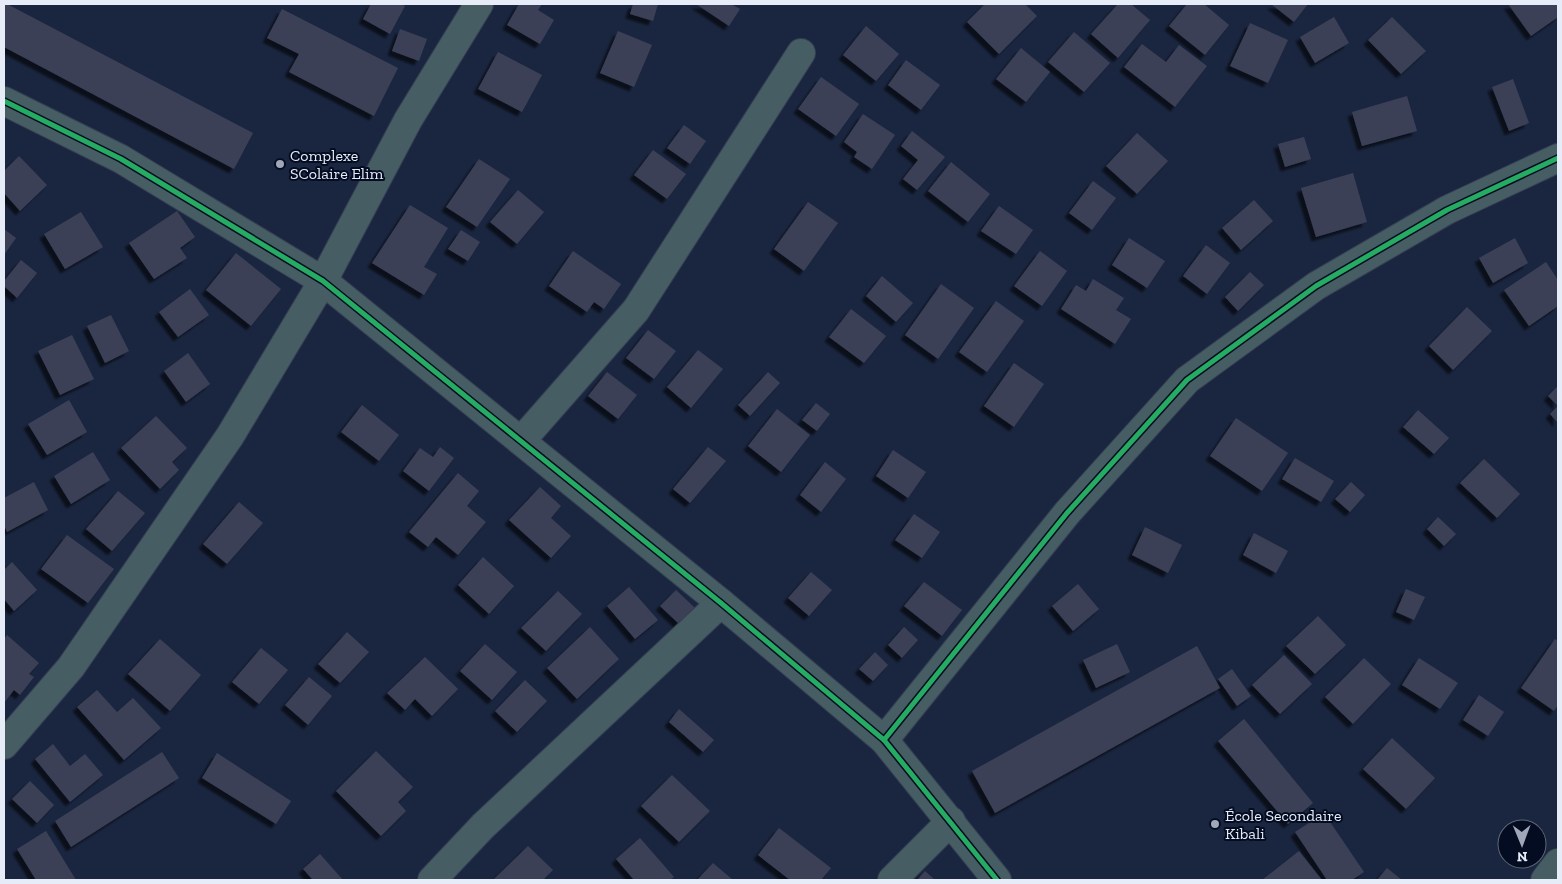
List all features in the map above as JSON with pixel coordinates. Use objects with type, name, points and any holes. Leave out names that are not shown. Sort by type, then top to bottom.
[{"type":"street","points":[[4,745],[71,667],[230,436],[323,281],[408,120],[479,4]]},
{"type":"street","points":[[521,441],[636,310],[801,54]]},
{"type":"street","points":[[4,101],[121,159],[323,281],[721,603],[884,740],[997,880]]},
{"type":"street","points":[[884,740],[1068,513],[1187,380],[1316,286],[1447,210],[1558,158]]},
{"type":"street","points":[[432,880],[482,826],[721,603]]},
{"type":"street","points":[[892,880],[950,821]]},
{"type":"street","points":[[1545,880],[1558,863]]},
{"type":"building","points":[[4,4],[253,133],[234,169],[4,47]]},
{"type":"building","points":[[371,4],[401,4],[405,6],[390,34],[363,19]]},
{"type":"building","points":[[519,4],[542,4],[538,10],[554,20],[540,44],[507,25]]},
{"type":"building","points":[[633,4],[658,4],[653,21],[630,14]]},
{"type":"building","points":[[696,4],[731,4],[740,9],[729,26]]},
{"type":"building","points":[[985,4],[1025,4],[1037,16],[999,54],[967,22]]},
{"type":"building","points":[[1118,4],[1131,4],[1150,20],[1118,58],[1091,34]]},
{"type":"building","points":[[1187,4],[1204,4],[1229,25],[1205,55],[1169,26]]},
{"type":"building","points":[[1271,4],[1308,4],[1294,22]]},
{"type":"building","points":[[1508,4],[1558,4],[1558,17],[1531,36]]},
{"type":"building","points":[[282,9],[398,68],[374,116],[289,72],[299,54],[267,38]]},
{"type":"building","points":[[1334,17],[1349,43],[1315,63],[1300,37]]},
{"type":"building","points":[[1392,17],[1426,51],[1401,74],[1368,40]]},
{"type":"building","points":[[1250,23],[1288,40],[1268,83],[1230,66]]},
{"type":"building","points":[[866,26],[899,54],[876,81],[843,55]]},
{"type":"building","points":[[400,29],[427,39],[419,61],[392,51]]},
{"type":"building","points":[[618,31],[652,45],[634,87],[600,73]]},
{"type":"building","points":[[1074,32],[1110,63],[1084,92],[1048,62]]},
{"type":"building","points":[[1142,44],[1166,62],[1179,45],[1207,66],[1175,107],[1124,67]]},
{"type":"building","points":[[1021,48],[1050,72],[1026,102],[996,79]]},
{"type":"building","points":[[498,52],[542,75],[522,112],[478,89]]},
{"type":"building","points":[[906,60],[940,85],[921,110],[888,85]]},
{"type":"building","points":[[821,77],[859,104],[836,136],[798,109]]},
{"type":"building","points":[[1513,79],[1529,123],[1509,131],[1492,87]]},
{"type":"building","points":[[1407,96],[1417,131],[1362,146],[1352,112]]},
{"type":"building","points":[[863,114],[895,135],[872,169],[854,157],[857,152],[844,142]]},
{"type":"building","points":[[684,125],[706,141],[690,164],[667,148]]},
{"type":"building","points":[[912,131],[945,157],[917,190],[903,179],[918,160],[901,146]]},
{"type":"building","points":[[1137,133],[1168,161],[1137,194],[1106,166]]},
{"type":"building","points":[[1304,137],[1311,159],[1285,167],[1278,144]]},
{"type":"building","points":[[653,150],[686,174],[667,199],[634,175]]},
{"type":"building","points":[[19,156],[47,185],[20,211],[4,193],[4,171]]},
{"type":"building","points":[[479,159],[510,179],[477,227],[446,207]]},
{"type":"building","points":[[951,162],[990,194],[968,222],[928,191]]},
{"type":"building","points":[[1353,173],[1367,222],[1316,237],[1301,188]]},
{"type":"building","points":[[1093,181],[1116,198],[1092,230],[1069,213]]},
{"type":"building","points":[[518,190],[544,212],[517,244],[490,222]]},
{"type":"building","points":[[1254,200],[1273,221],[1241,250],[1222,228]]},
{"type":"building","points":[[808,202],[838,223],[804,271],[774,249]]},
{"type":"building","points":[[410,205],[448,228],[424,267],[437,274],[424,295],[372,263]]},
{"type":"building","points":[[999,206],[1033,230],[1016,254],[981,231]]},
{"type":"building","points":[[177,211],[195,237],[180,248],[187,258],[154,279],[129,243]]},
{"type":"building","points":[[81,212],[103,247],[65,269],[44,234]]},
{"type":"building","points":[[4,229],[16,238],[4,255]]},
{"type":"building","points":[[461,230],[480,242],[468,261],[448,249]]},
{"type":"building","points":[[1129,238],[1165,261],[1147,288],[1112,265]]},
{"type":"building","points":[[1515,238],[1528,263],[1493,283],[1479,258]]},
{"type":"building","points":[[1206,245],[1230,263],[1207,294],[1183,276]]},
{"type":"building","points":[[573,251],[621,284],[604,309],[594,302],[587,312],[549,286]]},
{"type":"building","points":[[1040,251],[1067,271],[1042,306],[1014,286]]},
{"type":"building","points":[[236,253],[281,289],[251,326],[206,290]]},
{"type":"building","points":[[21,260],[37,273],[17,298],[4,286],[4,281]]},
{"type":"building","points":[[1546,262],[1558,280],[1558,306],[1529,326],[1504,290]]},
{"type":"building","points":[[1250,272],[1264,285],[1238,311],[1225,297]]},
{"type":"building","points":[[882,276],[913,303],[896,322],[866,296]]},
{"type":"building","points":[[1093,279],[1124,298],[1116,310],[1131,319],[1115,344],[1061,309],[1076,285],[1086,291]]},
{"type":"building","points":[[941,284],[974,308],[938,359],[905,335]]},
{"type":"building","points":[[190,289],[209,315],[178,337],[159,312]]},
{"type":"building","points":[[996,301],[1024,321],[987,372],[959,352]]},
{"type":"building","points":[[1467,307],[1492,331],[1453,370],[1429,346]]},
{"type":"building","points":[[851,309],[886,336],[864,363],[829,337]]},
{"type":"building","points":[[111,315],[129,351],[105,363],[87,326]]},
{"type":"building","points":[[648,330],[676,351],[654,379],[626,358]]},
{"type":"building","points":[[72,335],[94,379],[60,395],[38,351]]},
{"type":"building","points":[[698,350],[723,369],[691,408],[667,387]]},
{"type":"building","points":[[188,353],[210,384],[186,402],[164,371]]},
{"type":"building","points":[[1014,363],[1044,384],[1014,427],[984,406]]},
{"type":"building","points":[[607,372],[637,395],[618,419],[588,396]]},
{"type":"building","points":[[768,372],[780,383],[750,416],[738,405]]},
{"type":"building","points":[[1558,386],[1558,406],[1548,396]]},
{"type":"building","points":[[69,400],[87,432],[47,455],[28,424]]},
{"type":"building","points":[[816,403],[830,414],[817,431],[802,420]]},
{"type":"building","points":[[362,405],[399,435],[379,461],[341,432]]},
{"type":"building","points":[[1558,406],[1558,423],[1550,414]]},
{"type":"building","points":[[777,409],[810,435],[781,472],[748,446]]},
{"type":"building","points":[[1418,410],[1449,438],[1434,454],[1403,427]]},
{"type":"building","points":[[156,416],[187,448],[172,462],[179,470],[160,489],[121,448]]},
{"type":"building","points":[[1236,418],[1288,453],[1262,491],[1210,456]]},
{"type":"building","points":[[440,447],[454,458],[429,491],[403,471],[420,448],[433,457]]},
{"type":"building","points":[[708,447],[726,461],[690,503],[673,489]]},
{"type":"building","points":[[893,450],[926,472],[908,498],[876,476]]},
{"type":"building","points":[[93,452],[110,480],[71,504],[54,476]]},
{"type":"building","points":[[1295,458],[1334,481],[1321,502],[1282,479]]},
{"type":"building","points":[[1484,459],[1520,494],[1497,518],[1460,483]]},
{"type":"building","points":[[825,462],[846,479],[821,512],[800,495]]},
{"type":"building","points":[[458,473],[479,491],[467,506],[486,522],[458,555],[436,537],[428,547],[409,532]]},
{"type":"building","points":[[34,482],[48,510],[7,532],[4,525],[4,498]]},
{"type":"building","points":[[1351,482],[1365,495],[1350,512],[1335,499]]},
{"type":"building","points":[[540,487],[561,506],[551,518],[571,536],[551,558],[509,520]]},
{"type":"building","points":[[118,491],[145,513],[112,551],[86,529]]},
{"type":"building","points":[[239,502],[263,523],[227,564],[203,544]]},
{"type":"building","points":[[914,514],[940,532],[922,558],[895,540]]},
{"type":"building","points":[[1438,517],[1456,534],[1444,546],[1427,529]]},
{"type":"building","points":[[1145,527],[1182,545],[1168,573],[1132,555]]},
{"type":"building","points":[[1254,533],[1288,551],[1276,573],[1243,555]]},
{"type":"building","points":[[67,535],[114,569],[88,603],[41,569]]},
{"type":"building","points":[[483,557],[514,586],[489,614],[458,585]]},
{"type":"building","points":[[12,562],[37,590],[14,611],[4,599],[4,570]]},
{"type":"building","points":[[811,572],[832,590],[809,616],[788,598]]},
{"type":"building","points":[[924,582],[962,610],[942,636],[904,606]]},
{"type":"building","points":[[1078,584],[1099,609],[1073,631],[1052,606]]},
{"type":"building","points":[[629,587],[658,620],[635,639],[607,606]]},
{"type":"building","points":[[1406,589],[1425,597],[1414,620],[1396,612]]},
{"type":"building","points":[[676,590],[695,608],[679,624],[660,606]]},
{"type":"building","points":[[558,591],[582,614],[546,651],[521,628]]},
{"type":"building","points":[[1318,616],[1346,645],[1315,674],[1286,646]]},
{"type":"building","points":[[590,627],[619,659],[577,699],[547,668]]},
{"type":"building","points":[[904,627],[918,640],[902,658],[888,645]]},
{"type":"building","points":[[347,632],[369,652],[340,683],[318,664]]},
{"type":"building","points":[[7,635],[39,663],[29,674],[34,677],[20,695],[14,690],[4,703],[4,639]]},
{"type":"building","points":[[160,639],[201,675],[170,711],[128,674]]},
{"type":"building","points":[[1555,639],[1558,641],[1558,705],[1554,711],[1521,688]]},
{"type":"building","points":[[485,644],[517,672],[492,700],[460,671]]},
{"type":"building","points":[[1117,644],[1130,672],[1096,688],[1083,660]]},
{"type":"building","points":[[1197,646],[1220,688],[995,813],[972,771]]},
{"type":"building","points":[[261,648],[288,670],[259,704],[232,682]]},
{"type":"building","points":[[875,652],[888,665],[873,681],[859,669]]},
{"type":"building","points":[[1284,655],[1312,684],[1280,714],[1252,685]]},
{"type":"building","points":[[425,657],[458,689],[432,716],[415,699],[405,710],[387,693]]},
{"type":"building","points":[[1364,658],[1391,684],[1353,724],[1325,697]]},
{"type":"building","points":[[1419,658],[1458,683],[1440,709],[1402,685]]},
{"type":"building","points":[[1232,669],[1251,696],[1237,706],[1218,679]]},
{"type":"building","points":[[309,677],[332,696],[308,725],[285,705]]},
{"type":"building","points":[[525,680],[547,701],[517,732],[495,711]]},
{"type":"building","points":[[97,690],[117,712],[133,698],[161,728],[124,760],[77,707]]},
{"type":"building","points":[[1479,695],[1504,712],[1488,736],[1463,720]]},
{"type":"building","points":[[679,709],[714,740],[703,752],[669,722]]},
{"type":"building","points":[[1244,719],[1313,803],[1288,824],[1218,741]]},
{"type":"building","points":[[1392,738],[1435,778],[1406,809],[1363,769]]},
{"type":"building","points":[[53,744],[70,766],[85,754],[103,775],[70,802],[35,759]]},
{"type":"building","points":[[376,751],[413,787],[398,802],[406,811],[381,836],[336,791]]},
{"type":"building","points":[[162,752],[179,778],[71,847],[55,821]]},
{"type":"building","points":[[217,753],[291,801],[276,824],[202,778]]},
{"type":"building","points":[[672,775],[710,811],[679,842],[641,806]]},
{"type":"building","points":[[30,781],[54,805],[37,823],[12,799]]},
{"type":"building","points":[[1324,813],[1364,872],[1352,880],[1327,880],[1295,832]]},
{"type":"building","points":[[779,828],[831,868],[821,880],[790,880],[758,855]]},
{"type":"building","points":[[46,831],[76,880],[36,880],[17,849]]},
{"type":"building","points":[[640,838],[674,877],[670,880],[634,880],[616,859]]},
{"type":"building","points":[[528,846],[553,870],[543,880],[493,880]]},
{"type":"building","points":[[1299,851],[1322,880],[1262,880]]},
{"type":"building","points":[[320,854],[343,880],[313,880],[303,869]]},
{"type":"building","points":[[713,863],[733,880],[697,880]]},
{"type":"building","points":[[1387,868],[1402,880],[1377,880]]},
{"type":"building","points":[[925,871],[935,880],[917,880]]},
{"type":"cycle path","points":[[4,101],[121,159],[323,281],[721,603],[884,740],[997,880]]},
{"type":"cycle path","points":[[884,740],[1067,513],[1187,380],[1316,286],[1447,210],[1558,158]]},
{"type":"place","name":"Complexe SColaire Elim","points":[[280,164]]},
{"type":"place","name":"École Secondaire Kibali","points":[[1215,824]]}]
